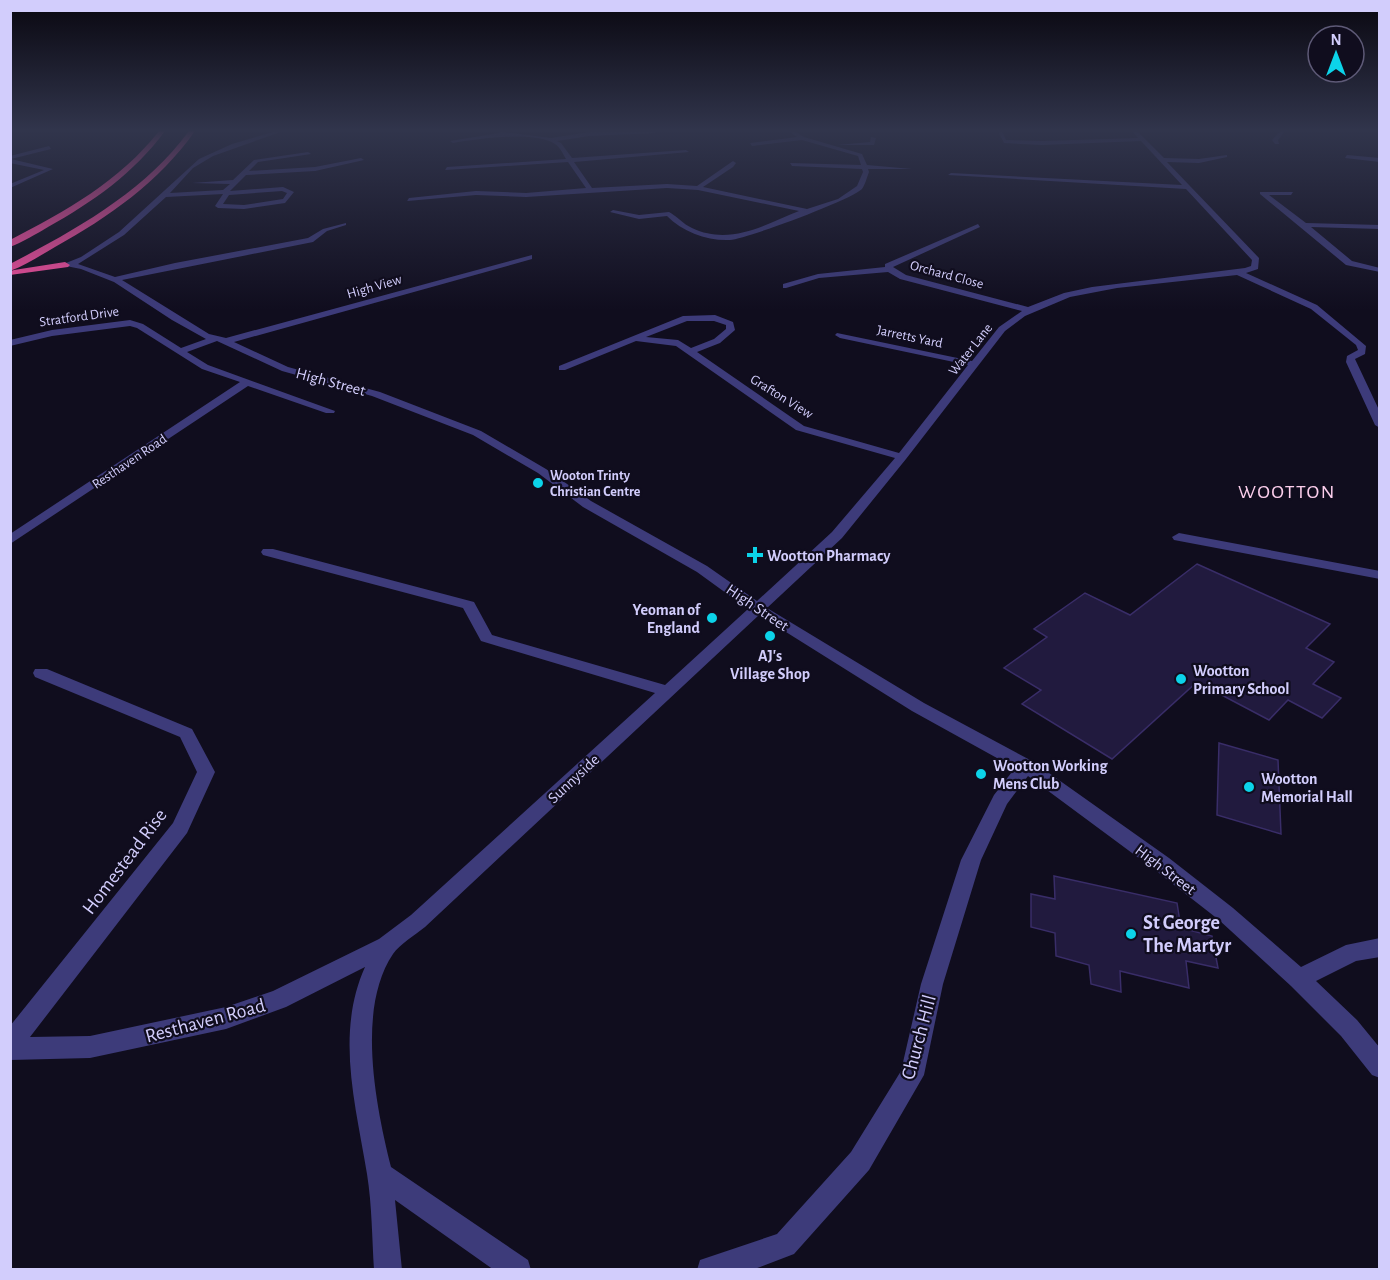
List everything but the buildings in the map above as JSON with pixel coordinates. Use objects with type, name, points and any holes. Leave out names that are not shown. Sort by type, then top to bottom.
[{"type":"highway","points":[[10,244],[43,227],[100,191]]},
{"type":"highway","points":[[10,268],[92,221],[134,191]]},
{"type":"highway","points":[[59,241],[46,259],[68,265]]},
{"type":"highway","points":[[10,274],[30,269],[68,265]]},
{"type":"street","points":[[68,265],[87,258],[116,237],[168,191]]},
{"type":"street","points":[[164,195],[258,191]]},
{"type":"street","points":[[226,193],[218,206],[221,208],[285,201],[291,192],[288,191]]},
{"type":"street","points":[[410,200],[476,193],[526,195],[581,191]]},
{"type":"street","points":[[711,191],[807,211]]},
{"type":"street","points":[[613,212],[639,217],[669,214],[676,222],[695,232],[734,238],[840,200],[854,191]]},
{"type":"street","points":[[1191,191],[1256,260],[1255,267],[1238,272]]},
{"type":"street","points":[[1291,193],[1262,193],[1349,263],[1380,270]]},
{"type":"street","points":[[115,279],[175,265],[310,240],[325,230],[344,224]]},
{"type":"street","points":[[1304,225],[1380,227]]},
{"type":"street","name":"Orchard Close","points":[[978,226],[888,266],[903,277],[1028,310]]},
{"type":"street","name":"High View","points":[[220,340],[529,257]]},
{"type":"street","name":"High Street","points":[[68,265],[115,279],[175,318],[285,369],[376,394],[477,433],[542,471],[587,504],[702,569],[757,608],[918,707],[1026,766],[1162,864],[1226,914],[1299,979],[1349,1028],[1380,1067]]},
{"type":"street","points":[[786,285],[818,276],[890,269]]},
{"type":"street","points":[[1238,272],[1314,307],[1367,348],[1350,358],[1380,425]]},
{"type":"street","name":"Water Lane","points":[[757,608],[837,536],[1002,329],[1028,310],[1066,295],[1090,290],[1238,272]]},
{"type":"street","name":"Grafton View","points":[[562,368],[686,318],[715,318],[729,324],[731,330],[717,341],[689,352]]},
{"type":"street","name":"Stratford Drive","points":[[10,343],[52,333],[130,323],[140,326],[205,367],[330,411]]},
{"type":"street","name":"Jarretts Yard","points":[[840,335],[975,364]]},
{"type":"street","name":"Grafton View","points":[[637,339],[678,343],[800,428],[902,457]]},
{"type":"street","points":[[180,351],[220,340]]},
{"type":"street","name":"Resthaven Road","points":[[10,540],[247,382]]},
{"type":"street","points":[[1179,537],[1380,575]]},
{"type":"street","points":[[268,552],[469,605],[486,638],[668,691]]},
{"type":"street","name":"Sunnyside","points":[[386,946],[418,921],[757,608]]},
{"type":"street","name":"Homestead Rise","points":[[10,1047],[180,828],[206,772],[186,733],[41,673]]},
{"type":"street","name":"Church Hill","points":[[710,1269],[784,1245],[860,1161],[912,1074],[932,984],[971,860],[1000,800],[1026,766]]},
{"type":"street","points":[[386,946],[369,983],[361,1042],[362,1094],[380,1175],[388,1269]]},
{"type":"street","name":"Resthaven Road","points":[[10,1047],[90,1047],[226,1018],[278,1000],[386,946]]},
{"type":"street","points":[[1299,979],[1353,952],[1380,947]]},
{"type":"street","points":[[380,1175],[518,1269]]},
{"type":"place","name":"Wooton Trinty Christian Centre","points":[[538,483]]},
{"type":"place","name":"Wootton Pharmacy","points":[[755,555]]},
{"type":"place","name":"Yeoman of England","points":[[712,618]]},
{"type":"place","name":"AJ's Village Shop","points":[[770,636]]},
{"type":"place","name":"Wootton Primary School","points":[[1181,679]]},
{"type":"place","name":"Wootton Working Mens Club","points":[[981,774]]},
{"type":"place","name":"Wootton Memorial Hall","points":[[1249,787]]},
{"type":"place","name":"St George The Martyr","points":[[1131,934]]},
{"type":"district","name":"WOOTTON","points":[[1287,491]]}]
